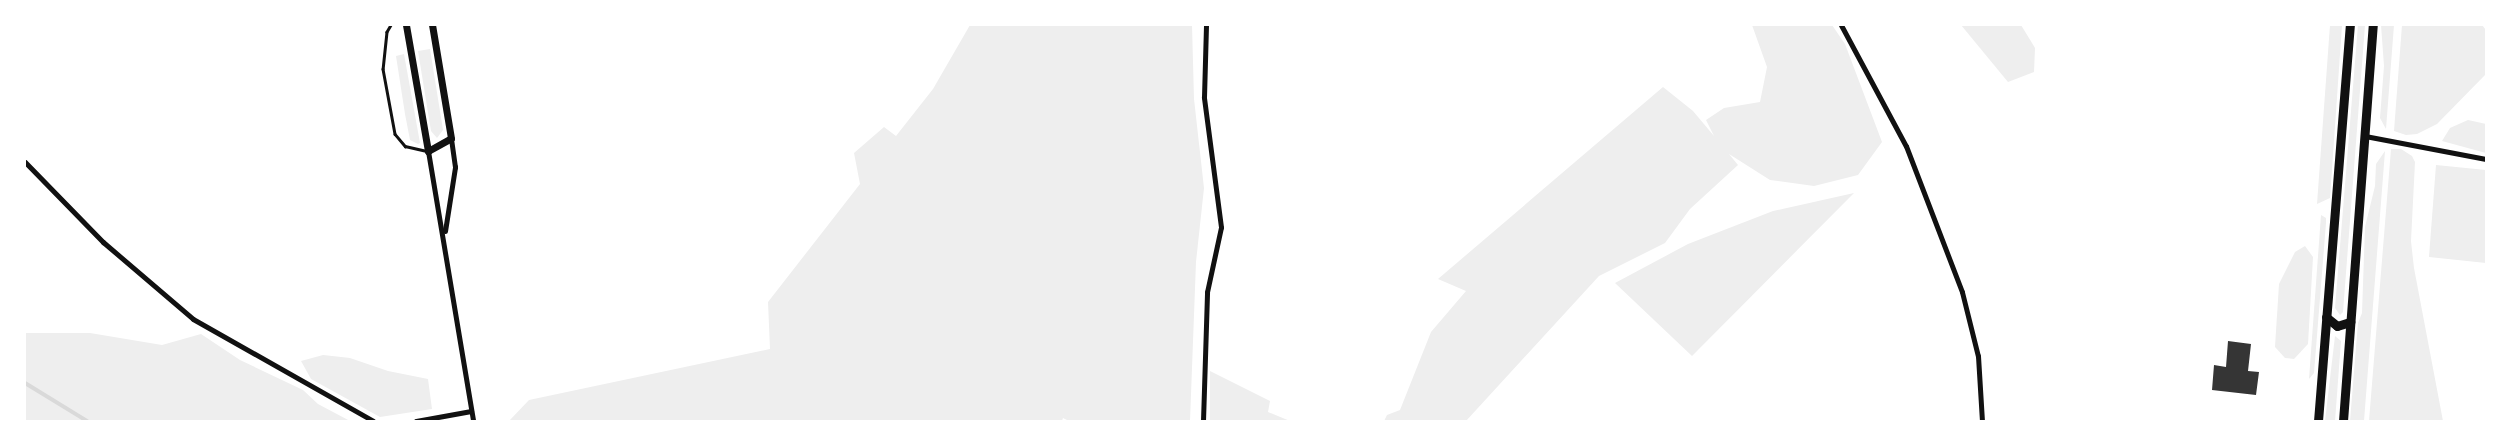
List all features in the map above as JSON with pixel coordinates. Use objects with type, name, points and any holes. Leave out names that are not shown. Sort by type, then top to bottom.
[{"type":"highway","points":[[2318,421],[2350,25]]},
{"type":"highway","points":[[2343,421],[2373,25]]},
{"type":"highway","points":[[2326,317],[2337,326],[2350,322]]},
{"type":"street","points":[[406,25],[444,234],[473,421]]},
{"type":"street","points":[[432,25],[455,167],[444,234]]},
{"type":"street","points":[[1203,421],[1207,292],[1220,226],[1204,97],[1206,25]]},
{"type":"street","points":[[1841,25],[1906,146],[1962,292],[1978,356],[1982,421]]},
{"type":"street","points":[[2365,136],[2486,159]]},
{"type":"street","points":[[428,151],[450,138]]},
{"type":"street","points":[[25,162],[103,242],[193,319],[373,421]]},
{"type":"street","points":[[416,421],[471,412]]},
{"type":"lane","points":[[391,25],[387,32],[383,69],[394,134],[405,146],[417,152],[428,151]]},
{"type":"shaded area","points":[[970,25],[1192,25],[1194,99],[1204,188],[1196,262],[1190,421],[1069,421],[1063,418],[1062,421],[509,421],[529,400],[770,349],[768,302],[860,184],[854,153],[884,127],[896,136],[933,89]]},
{"type":"shaded area","points":[[1752,25],[1832,25],[1845,44],[1882,142],[1858,175],[1814,186],[1770,180],[1729,154],[1738,165],[1690,209],[1665,243],[1599,276],[1466,421],[1384,421],[1387,415],[1400,410],[1431,332],[1466,291],[1438,279],[1663,87],[1693,111],[1714,136],[1706,120],[1724,108],[1760,102],[1767,67]]},
{"type":"shaded area","points":[[1961,25],[2021,25],[2035,48],[2034,72],[2008,82]]},
{"type":"shaded area","points":[[2330,25],[2342,25],[2330,198],[2317,204]]},
{"type":"shaded area","points":[[2358,25],[2365,25],[2343,312],[2340,315],[2335,308]]},
{"type":"shaded area","points":[[2381,25],[2394,25],[2386,129],[2380,118],[2384,66]]},
{"type":"shaded area","points":[[2402,25],[2482,25],[2486,30],[2486,74],[2437,124],[2417,134],[2406,135],[2394,131]]},
{"type":"shaded area","points":[[430,49],[443,130],[437,138],[431,131],[418,51]]},
{"type":"shaded area","points":[[404,54],[420,143],[418,144],[410,140],[405,114],[396,56]]},
{"type":"shaded area","points":[[2468,120],[2486,124],[2486,153],[2442,141],[2450,128]]},
{"type":"shaded area","points":[[2391,149],[2401,149],[2412,156],[2415,162],[2411,241],[2414,268],[2443,421],[2369,421]]},
{"type":"shaded area","points":[[2385,151],[2364,421],[2350,421],[2358,323],[2362,313],[2365,227],[2375,186],[2376,164]]},
{"type":"shaded area","points":[[2436,165],[2486,170],[2486,263],[2429,257]]},
{"type":"shaded area","points":[[1854,193],[1692,356],[1615,283],[1688,244],[1773,211]]},
{"type":"shaded area","points":[[2321,215],[2326,218],[2326,223],[2314,373],[2309,379]]},
{"type":"shaded area","points":[[2305,246],[2313,257],[2308,344],[2294,359],[2285,358],[2275,347],[2279,284],[2295,252]]},
{"type":"shaded area","points":[[25,333],[90,333],[162,345],[201,334],[240,360],[303,390],[318,404],[350,421],[25,421]]},
{"type":"shaded area","points":[[2335,336],[2341,341],[2335,421],[2325,421]]},
{"type":"shaded area","points":[[323,355],[350,358],[388,371],[428,379],[432,409],[380,417],[311,379],[301,361]]},
{"type":"shaded area","points":[[1210,371],[1270,401],[1268,412],[1290,421],[1210,421]]},
{"type":"building","points":[[2228,341],[2251,344],[2248,371],[2259,372],[2256,395],[2212,390],[2214,365],[2226,367]]},
{"type":"waterway","points":[[25,383],[87,421]]}]
